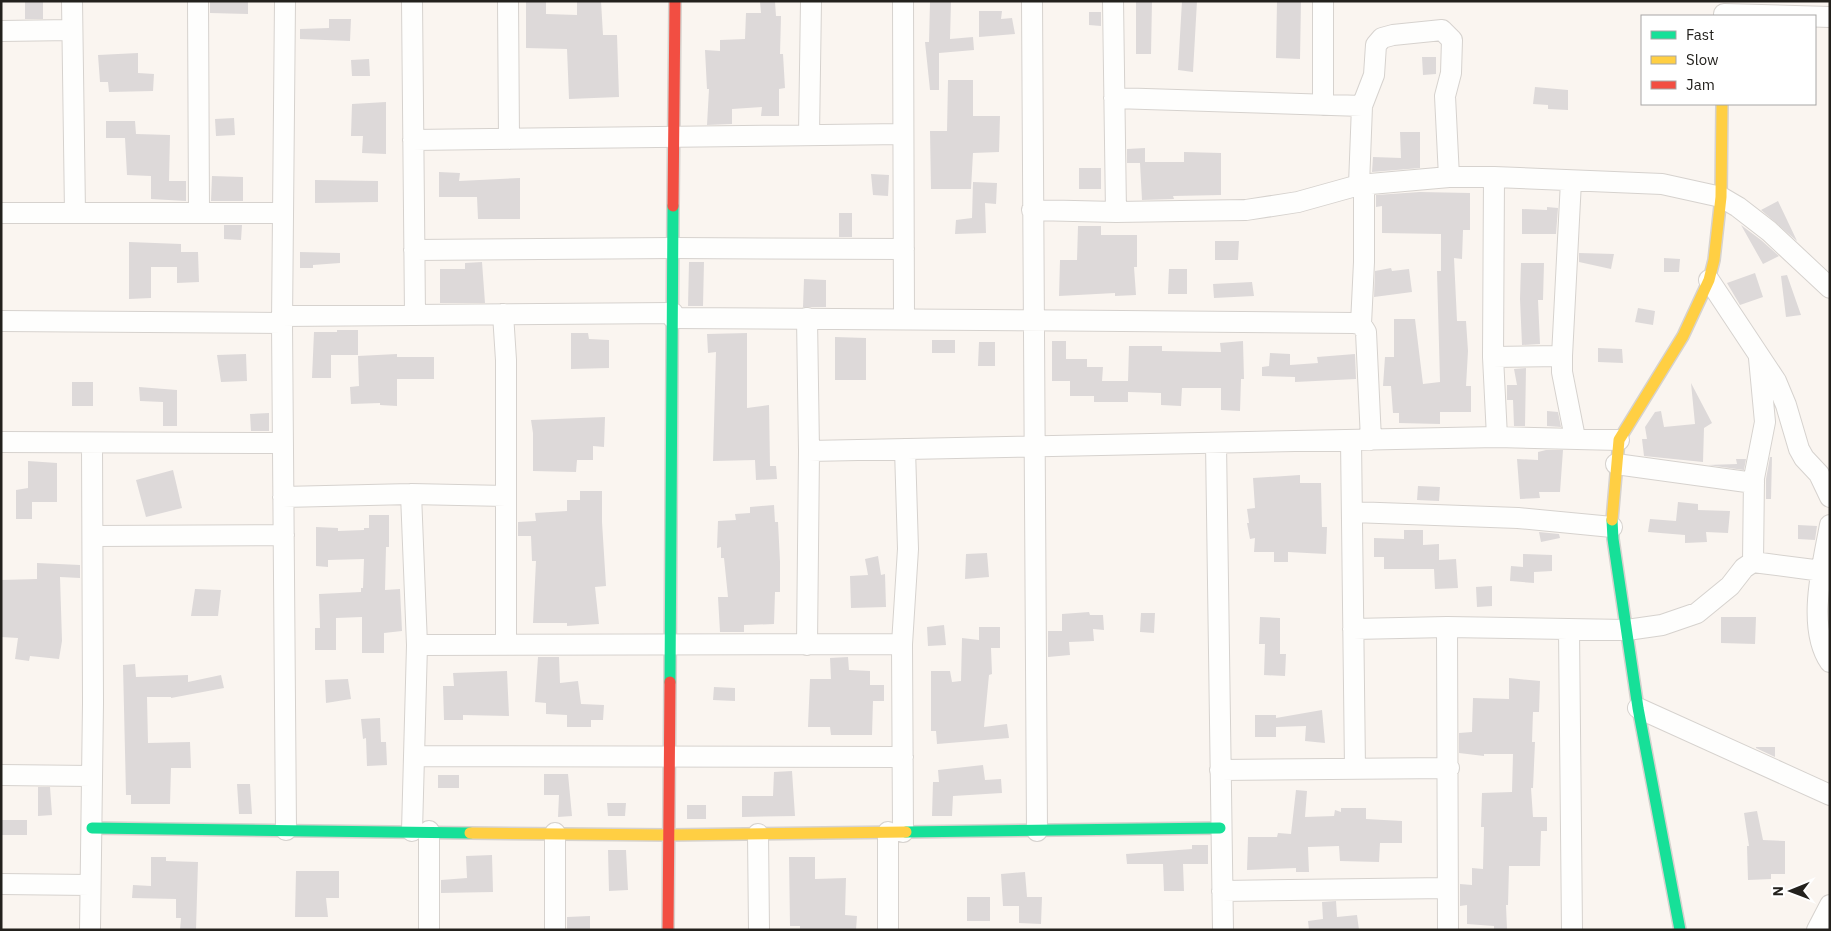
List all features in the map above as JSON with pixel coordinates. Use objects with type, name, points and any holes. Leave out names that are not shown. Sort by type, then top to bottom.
[{"type":"street","points":[[72,1],[75,213]]},
{"type":"street","points":[[198,1],[199,213]]},
{"type":"street","points":[[285,1],[282,320],[286,830]]},
{"type":"street","points":[[412,1],[415,315]]},
{"type":"street","points":[[508,1],[509,139]]},
{"type":"street","points":[[668,930],[675,1]]},
{"type":"street","points":[[809,135],[810,1]]},
{"type":"street","points":[[903,1],[904,318]]},
{"type":"street","points":[[1032,1],[1037,831]]},
{"type":"street","points":[[1113,1],[1116,212]]},
{"type":"street","points":[[1323,1],[1323,105]]},
{"type":"street","points":[[1724,11],[1795,15]]},
{"type":"street","points":[[1816,16],[1830,17]]},
{"type":"street","points":[[1,31],[72,30]]},
{"type":"street","points":[[1355,768],[1352,512],[1361,440],[1366,332],[1361,324],[1364,262],[1362,106],[1374,75],[1376,45],[1382,38],[1442,30],[1452,40],[1451,73],[1445,96],[1449,177]]},
{"type":"street","points":[[1114,98],[1362,106]]},
{"type":"street","points":[[1676,929],[1638,708],[1612,527],[1618,440],[1683,336],[1709,280],[1717,242],[1722,105]]},
{"type":"street","points":[[413,140],[903,134]]},
{"type":"street","points":[[1032,210],[1116,212],[1246,210],[1298,202],[1362,184],[1449,177],[1494,176],[1662,184],[1720,197],[1738,207],[1769,231],[1830,288]]},
{"type":"street","points":[[1494,176],[1493,357],[1496,437]]},
{"type":"street","points":[[1571,181],[1562,372],[1575,438]]},
{"type":"street","points":[[1,213],[283,213]]},
{"type":"street","points":[[414,250],[904,249]]},
{"type":"street","points":[[1709,280],[1759,354],[1779,388],[1799,449],[1804,458],[1819,474],[1830,497]]},
{"type":"street","points":[[1,322],[282,320],[503,314],[904,318],[1033,322],[1361,324]]},
{"type":"street","points":[[503,314],[506,645]]},
{"type":"street","points":[[806,645],[809,451],[807,318]]},
{"type":"street","points":[[1754,562],[1754,483],[1765,427],[1759,354]]},
{"type":"street","points":[[1493,357],[1562,356]]},
{"type":"street","points":[[809,451],[1496,437],[1618,440]]},
{"type":"street","points":[[1,442],[283,443]]},
{"type":"street","points":[[90,930],[94,536],[92,443]]},
{"type":"street","points":[[1216,443],[1220,828],[1224,930]]},
{"type":"street","points":[[888,930],[903,757],[902,644],[908,548],[905,449]]},
{"type":"street","points":[[1616,464],[1754,483]]},
{"type":"street","points":[[283,497],[411,494],[506,496]]},
{"type":"street","points":[[411,494],[417,645],[416,756],[429,930]]},
{"type":"street","points":[[1352,512],[1534,518],[1612,527]]},
{"type":"street","points":[[1830,525],[1819,592],[1819,634],[1821,645],[1830,662]]},
{"type":"street","points":[[94,536],[284,535]]},
{"type":"street","points":[[1353,629],[1447,627],[1627,630],[1662,625],[1697,613],[1730,586],[1744,568],[1754,562],[1822,571]]},
{"type":"street","points":[[1447,627],[1449,768],[1448,930]]},
{"type":"street","points":[[1569,630],[1572,930]]},
{"type":"street","points":[[417,645],[902,644]]},
{"type":"street","points":[[1638,708],[1830,795]]},
{"type":"street","points":[[416,756],[903,757]]},
{"type":"street","points":[[1220,770],[1449,768]]},
{"type":"street","points":[[1,775],[91,776]]},
{"type":"street","points":[[92,828],[758,834],[1220,828]]},
{"type":"street","points":[[555,833],[555,930]]},
{"type":"street","points":[[758,834],[759,930]]},
{"type":"street","points":[[1,884],[90,885]]},
{"type":"street","points":[[1222,891],[1447,888]]},
{"type":"street","points":[[1817,930],[1830,905]]},
{"type":"building","points":[[25,1],[43,1],[43,19],[25,19]]},
{"type":"building","points":[[210,1],[248,1],[248,14],[210,13]]},
{"type":"building","points":[[526,1],[546,1],[546,14],[577,15],[577,1],[601,1],[603,35],[617,35],[619,97],[569,99],[567,49],[526,48]]},
{"type":"building","points":[[1136,1],[1152,1],[1151,54],[1136,54]]},
{"type":"building","points":[[1182,1],[1197,1],[1193,72],[1178,70]]},
{"type":"building","points":[[1277,1],[1301,1],[1300,59],[1276,58]]},
{"type":"building","points":[[760,2],[775,2],[776,16],[781,16],[780,54],[783,54],[785,88],[779,89],[779,116],[761,116],[762,107],[732,109],[732,124],[707,125],[709,89],[707,89],[705,50],[720,51],[720,40],[745,39],[746,13],[761,13]]},
{"type":"building","points":[[930,2],[951,2],[950,39],[973,37],[974,50],[939,53],[939,90],[930,90],[925,42],[929,42]]},
{"type":"building","points":[[979,11],[1002,11],[1001,19],[1012,18],[1015,34],[979,37]]},
{"type":"building","points":[[1089,12],[1101,12],[1101,26],[1089,25]]},
{"type":"building","points":[[329,19],[351,19],[350,41],[300,39],[300,29],[329,28]]},
{"type":"building","points":[[138,53],[138,73],[154,74],[153,91],[109,92],[108,82],[100,82],[98,55]]},
{"type":"building","points":[[1422,57],[1436,57],[1436,74],[1423,75]]},
{"type":"building","points":[[369,59],[370,76],[352,76],[351,60]]},
{"type":"building","points":[[948,80],[973,80],[973,116],[1000,116],[999,152],[973,153],[971,189],[931,189],[930,131],[947,131]]},
{"type":"building","points":[[1535,87],[1568,90],[1568,110],[1548,109],[1548,105],[1533,104]]},
{"type":"building","points":[[386,102],[386,154],[362,153],[363,136],[351,136],[352,104]]},
{"type":"building","points":[[234,118],[235,135],[216,136],[215,119]]},
{"type":"building","points":[[106,121],[135,121],[136,134],[170,135],[169,181],[186,181],[186,201],[151,199],[151,176],[127,175],[125,138],[106,138]]},
{"type":"building","points":[[1400,132],[1420,132],[1420,168],[1372,172],[1373,157],[1401,158]]},
{"type":"building","points":[[1145,148],[1145,162],[1184,162],[1184,152],[1221,153],[1221,195],[1173,196],[1174,199],[1142,200],[1140,163],[1127,163],[1127,149]]},
{"type":"building","points":[[1079,168],[1101,168],[1101,189],[1079,189]]},
{"type":"building","points":[[439,172],[460,173],[459,181],[520,178],[520,219],[478,219],[477,197],[439,197]]},
{"type":"building","points":[[871,174],[889,175],[888,196],[873,195]]},
{"type":"building","points":[[212,176],[243,177],[243,201],[211,201]]},
{"type":"building","points":[[315,180],[378,181],[378,202],[315,203]]},
{"type":"building","points":[[973,182],[997,183],[996,204],[985,203],[986,233],[955,234],[956,220],[972,218]]},
{"type":"building","points":[[1420,192],[1470,193],[1470,230],[1463,230],[1462,259],[1454,258],[1457,321],[1466,321],[1468,351],[1466,386],[1471,386],[1471,412],[1440,412],[1440,424],[1399,423],[1399,413],[1393,413],[1391,386],[1383,386],[1385,357],[1394,357],[1394,319],[1415,319],[1423,384],[1440,382],[1437,271],[1441,271],[1441,234],[1382,233],[1382,206],[1376,207],[1376,195]]},
{"type":"building","points":[[1778,201],[1797,241],[1761,210]]},
{"type":"building","points":[[1547,207],[1558,208],[1556,234],[1522,234],[1522,209],[1547,210]]},
{"type":"building","points":[[839,213],[852,213],[852,237],[839,237]]},
{"type":"building","points":[[224,225],[242,225],[241,240],[224,239]]},
{"type":"building","points":[[1741,225],[1761,240],[1779,256],[1763,264]]},
{"type":"building","points":[[1078,226],[1101,226],[1101,235],[1137,235],[1137,267],[1134,267],[1136,295],[1115,296],[1115,293],[1059,296],[1060,260],[1077,260]]},
{"type":"building","points":[[1215,241],[1239,241],[1238,260],[1215,260]]},
{"type":"building","points":[[129,242],[181,244],[181,252],[198,252],[199,282],[177,283],[177,267],[151,267],[151,298],[129,299]]},
{"type":"building","points":[[300,252],[340,253],[340,263],[313,265],[313,268],[300,268]]},
{"type":"building","points":[[1579,253],[1614,254],[1611,269],[1579,262]]},
{"type":"building","points":[[1664,258],[1680,259],[1679,272],[1664,272]]},
{"type":"building","points":[[482,262],[485,303],[440,303],[440,269],[465,269],[465,263]]},
{"type":"building","points":[[689,262],[704,262],[703,306],[688,306]]},
{"type":"building","points":[[1521,263],[1544,263],[1543,300],[1538,300],[1540,344],[1522,345]]},
{"type":"building","points":[[1391,268],[1392,271],[1409,269],[1412,292],[1374,297],[1375,271]]},
{"type":"building","points":[[1169,269],[1187,269],[1187,294],[1168,294]]},
{"type":"building","points":[[1755,273],[1763,297],[1740,305],[1727,283]]},
{"type":"building","points":[[1787,275],[1801,315],[1786,317],[1781,276]]},
{"type":"building","points":[[804,279],[826,280],[826,307],[803,307]]},
{"type":"building","points":[[1252,282],[1254,296],[1214,298],[1213,284]]},
{"type":"building","points":[[1638,308],[1655,311],[1653,325],[1635,322]]},
{"type":"building","points":[[337,330],[358,330],[358,355],[331,355],[331,378],[312,378],[314,332],[337,332]]},
{"type":"building","points":[[571,333],[588,333],[589,339],[609,340],[609,368],[571,369]]},
{"type":"building","points":[[747,333],[747,408],[769,405],[770,466],[776,466],[777,479],[756,480],[755,460],[713,461],[716,352],[708,353],[707,334]]},
{"type":"building","points":[[835,337],[866,338],[866,380],[835,380]]},
{"type":"building","points":[[932,340],[955,340],[955,353],[932,353]]},
{"type":"building","points":[[1052,341],[1066,341],[1066,359],[1087,359],[1087,367],[1103,367],[1102,381],[1128,381],[1129,346],[1162,346],[1162,351],[1221,352],[1220,343],[1243,341],[1244,379],[1241,379],[1240,411],[1221,410],[1221,388],[1182,388],[1181,406],[1161,405],[1161,393],[1128,392],[1128,402],[1094,402],[1094,396],[1070,396],[1070,381],[1052,381]]},
{"type":"building","points":[[979,342],[995,342],[995,366],[978,366]]},
{"type":"building","points":[[1598,348],[1622,349],[1623,363],[1598,362]]},
{"type":"building","points":[[1270,353],[1290,354],[1290,365],[1318,363],[1317,357],[1355,354],[1356,379],[1295,382],[1295,377],[1262,376],[1262,367],[1269,366]]},
{"type":"building","points":[[246,354],[247,381],[221,382],[217,355]]},
{"type":"building","points":[[397,354],[397,357],[434,357],[434,379],[397,379],[397,406],[380,405],[380,403],[351,404],[350,387],[359,386],[358,356]]},
{"type":"building","points":[[1526,368],[1525,426],[1514,426],[1513,400],[1507,400],[1507,385],[1517,385],[1514,369]]},
{"type":"building","points":[[72,382],[93,382],[93,406],[72,406]]},
{"type":"building","points":[[1691,383],[1712,423],[1704,428],[1703,462],[1644,456],[1642,439],[1647,439],[1645,427],[1655,412],[1661,411],[1664,427],[1695,424]]},
{"type":"building","points":[[139,387],[177,390],[177,426],[163,426],[163,402],[140,401]]},
{"type":"building","points":[[1547,411],[1558,412],[1561,427],[1547,426]]},
{"type":"building","points":[[269,413],[269,431],[251,431],[250,414]]},
{"type":"building","points":[[605,417],[604,447],[593,446],[593,460],[577,460],[576,472],[533,471],[531,420]]},
{"type":"building","points":[[1563,450],[1560,492],[1539,492],[1540,498],[1520,499],[1517,459],[1538,460],[1538,452]]},
{"type":"building","points":[[1770,457],[1772,457],[1771,499],[1766,499],[1766,479]]},
{"type":"building","points":[[1736,459],[1746,459],[1744,470],[1708,465],[1737,464]]},
{"type":"building","points":[[28,461],[57,463],[57,502],[32,502],[32,519],[16,519],[16,490],[28,488]]},
{"type":"building","points":[[173,470],[182,508],[146,517],[136,480]]},
{"type":"building","points":[[1300,475],[1300,483],[1321,483],[1322,527],[1327,527],[1326,554],[1288,552],[1288,562],[1274,562],[1274,552],[1254,552],[1255,538],[1250,539],[1247,509],[1255,508],[1253,478]]},
{"type":"building","points":[[1418,486],[1440,487],[1439,501],[1417,500]]},
{"type":"building","points":[[580,491],[602,491],[606,586],[595,587],[599,624],[567,626],[567,623],[533,623],[536,561],[532,561],[531,536],[518,536],[518,522],[536,521],[535,513],[567,511],[567,500],[580,500]]},
{"type":"building","points":[[1678,502],[1698,504],[1698,510],[1730,511],[1728,533],[1706,532],[1707,542],[1685,543],[1685,535],[1648,532],[1650,519],[1676,521]]},
{"type":"building","points":[[774,505],[775,522],[778,522],[780,592],[775,592],[774,624],[744,625],[744,632],[720,632],[718,597],[728,597],[724,558],[721,558],[721,547],[717,548],[718,521],[736,520],[735,514],[750,513],[750,507]]},
{"type":"building","points":[[369,515],[389,515],[389,547],[386,547],[385,590],[400,589],[402,631],[384,633],[384,653],[362,653],[362,617],[336,618],[336,650],[315,650],[315,628],[320,628],[319,594],[361,592],[361,588],[363,588],[364,559],[328,560],[328,567],[316,566],[316,527],[338,528],[338,531],[364,530],[364,528],[369,528]]},
{"type":"building","points":[[1798,525],[1817,526],[1815,540],[1798,539]]},
{"type":"building","points":[[1404,530],[1423,530],[1423,545],[1439,544],[1439,560],[1456,559],[1458,588],[1435,589],[1434,569],[1384,569],[1384,557],[1374,557],[1374,538],[1404,539]]},
{"type":"building","points":[[1539,532],[1559,534],[1560,538],[1541,542]]},
{"type":"building","points":[[987,553],[989,577],[965,579],[966,554]]},
{"type":"building","points":[[1523,554],[1552,555],[1552,571],[1534,572],[1534,583],[1510,581],[1511,566],[1523,567]]},
{"type":"building","points":[[878,556],[881,575],[885,574],[886,607],[851,608],[850,576],[868,575],[865,559]]},
{"type":"building","points":[[37,563],[80,565],[80,578],[60,577],[62,641],[59,659],[30,656],[29,661],[15,659],[18,638],[1,637],[1,580],[37,579]]},
{"type":"building","points":[[1492,586],[1492,606],[1477,607],[1476,587]]},
{"type":"building","points":[[195,589],[221,590],[218,616],[191,616]]},
{"type":"building","points":[[1089,612],[1090,615],[1103,615],[1104,630],[1093,629],[1094,641],[1069,642],[1070,655],[1048,657],[1048,631],[1062,631],[1062,614]]},
{"type":"building","points":[[1141,613],[1155,613],[1154,633],[1140,632]]},
{"type":"building","points":[[1260,617],[1280,618],[1280,654],[1286,654],[1285,676],[1264,675],[1265,644],[1259,644]]},
{"type":"building","points":[[1721,617],[1756,617],[1755,644],[1721,643]]},
{"type":"building","points":[[944,625],[946,645],[928,646],[927,627]]},
{"type":"building","points":[[979,627],[1000,627],[1000,648],[991,648],[992,674],[989,675],[984,727],[1007,724],[1009,738],[937,744],[936,731],[931,731],[931,671],[950,671],[952,682],[961,681],[962,638],[979,640]]},
{"type":"building","points":[[538,657],[559,657],[560,683],[578,681],[581,704],[604,705],[603,720],[591,720],[591,727],[567,727],[567,715],[546,714],[546,703],[535,702]]},
{"type":"building","points":[[848,657],[849,670],[870,671],[870,685],[884,685],[884,701],[873,701],[872,735],[831,735],[830,727],[808,727],[810,679],[831,679],[830,658]]},
{"type":"building","points":[[135,664],[136,677],[188,675],[188,682],[221,675],[224,688],[171,698],[147,697],[148,743],[190,742],[191,768],[171,768],[170,804],[131,804],[131,795],[126,795],[123,665]]},
{"type":"building","points":[[507,671],[509,716],[463,715],[463,720],[444,720],[443,686],[454,686],[453,673]]},
{"type":"building","points":[[1509,678],[1540,681],[1539,712],[1533,712],[1532,742],[1535,742],[1533,788],[1531,788],[1533,817],[1547,817],[1547,831],[1541,831],[1540,866],[1509,866],[1508,905],[1506,905],[1507,930],[1494,930],[1494,926],[1467,924],[1467,905],[1460,906],[1460,884],[1472,885],[1472,868],[1483,869],[1484,827],[1481,827],[1482,793],[1512,792],[1513,754],[1484,754],[1484,756],[1459,753],[1459,733],[1472,732],[1473,698],[1509,699]]},
{"type":"building","points":[[348,679],[351,699],[326,703],[325,680]]},
{"type":"building","points":[[714,687],[735,688],[735,701],[713,700]]},
{"type":"building","points":[[1322,710],[1325,743],[1305,741],[1306,726],[1276,727],[1276,737],[1255,737],[1255,715],[1276,715],[1276,718]]},
{"type":"building","points":[[380,718],[381,742],[386,742],[387,765],[367,766],[366,738],[363,739],[361,719]]},
{"type":"building","points":[[1775,747],[1775,757],[1756,748]]},
{"type":"building","points":[[983,765],[985,780],[1001,779],[1002,793],[953,796],[952,816],[932,816],[933,782],[939,782],[938,770]]},
{"type":"building","points":[[792,771],[795,816],[742,817],[742,796],[773,796],[774,772]]},
{"type":"building","points":[[544,774],[568,774],[572,816],[558,817],[559,795],[544,795]]},
{"type":"building","points":[[438,775],[459,775],[459,788],[438,788]]},
{"type":"building","points":[[237,784],[250,784],[252,814],[239,814]]},
{"type":"building","points":[[38,787],[50,787],[52,815],[38,816]]},
{"type":"building","points":[[1296,790],[1307,791],[1305,817],[1334,816],[1335,810],[1341,812],[1341,808],[1366,808],[1366,819],[1402,821],[1402,843],[1380,843],[1379,862],[1340,861],[1339,846],[1308,847],[1309,872],[1296,872],[1296,868],[1247,870],[1248,837],[1277,837],[1278,833],[1291,834]]},
{"type":"building","points":[[607,803],[626,803],[625,816],[608,816]]},
{"type":"building","points":[[687,805],[706,805],[706,819],[687,819]]},
{"type":"building","points":[[1757,811],[1763,840],[1785,841],[1785,874],[1771,874],[1771,879],[1748,880],[1747,846],[1749,846],[1744,813]]},
{"type":"building","points":[[1,820],[27,820],[27,835],[1,835]]},
{"type":"building","points":[[1192,845],[1208,845],[1208,864],[1183,864],[1184,891],[1164,891],[1163,864],[1127,864],[1126,854],[1192,849]]},
{"type":"building","points":[[608,850],[626,850],[628,890],[609,891]]},
{"type":"building","points":[[492,855],[493,892],[441,893],[441,880],[467,878],[466,856]]},
{"type":"building","points":[[151,857],[166,857],[166,861],[198,862],[196,930],[180,930],[181,918],[176,918],[176,899],[132,898],[133,885],[151,886]]},
{"type":"building","points":[[789,857],[815,857],[815,879],[846,878],[845,915],[857,916],[856,930],[800,930],[800,926],[790,926]]},
{"type":"building","points":[[296,871],[339,871],[339,898],[326,898],[328,917],[295,917]]},
{"type":"building","points":[[1025,872],[1027,897],[1042,897],[1041,924],[1019,923],[1019,906],[1003,906],[1001,874]]},
{"type":"building","points":[[967,897],[990,897],[990,921],[967,921]]},
{"type":"building","points":[[1336,901],[1337,917],[1357,915],[1359,930],[1309,930],[1308,921],[1323,919],[1322,902]]},
{"type":"building","points":[[590,916],[590,929],[567,930],[567,917]]},
{"type":"traffic: fast","points":[[670,682],[673,206]]},
{"type":"traffic: fast","points":[[1612,520],[1613,539],[1638,708],[1680,930]]},
{"type":"traffic: fast","points":[[92,828],[470,833]]},
{"type":"traffic: fast","points":[[906,832],[1220,828]]},
{"type":"traffic: slow","points":[[1612,520],[1619,440],[1683,336],[1709,280],[1714,260],[1721,197],[1722,105]]},
{"type":"traffic: slow","points":[[470,833],[669,835],[906,832]]},
{"type":"traffic: jam","points":[[673,206],[675,1]]},
{"type":"traffic: jam","points":[[668,930],[670,682]]}]
